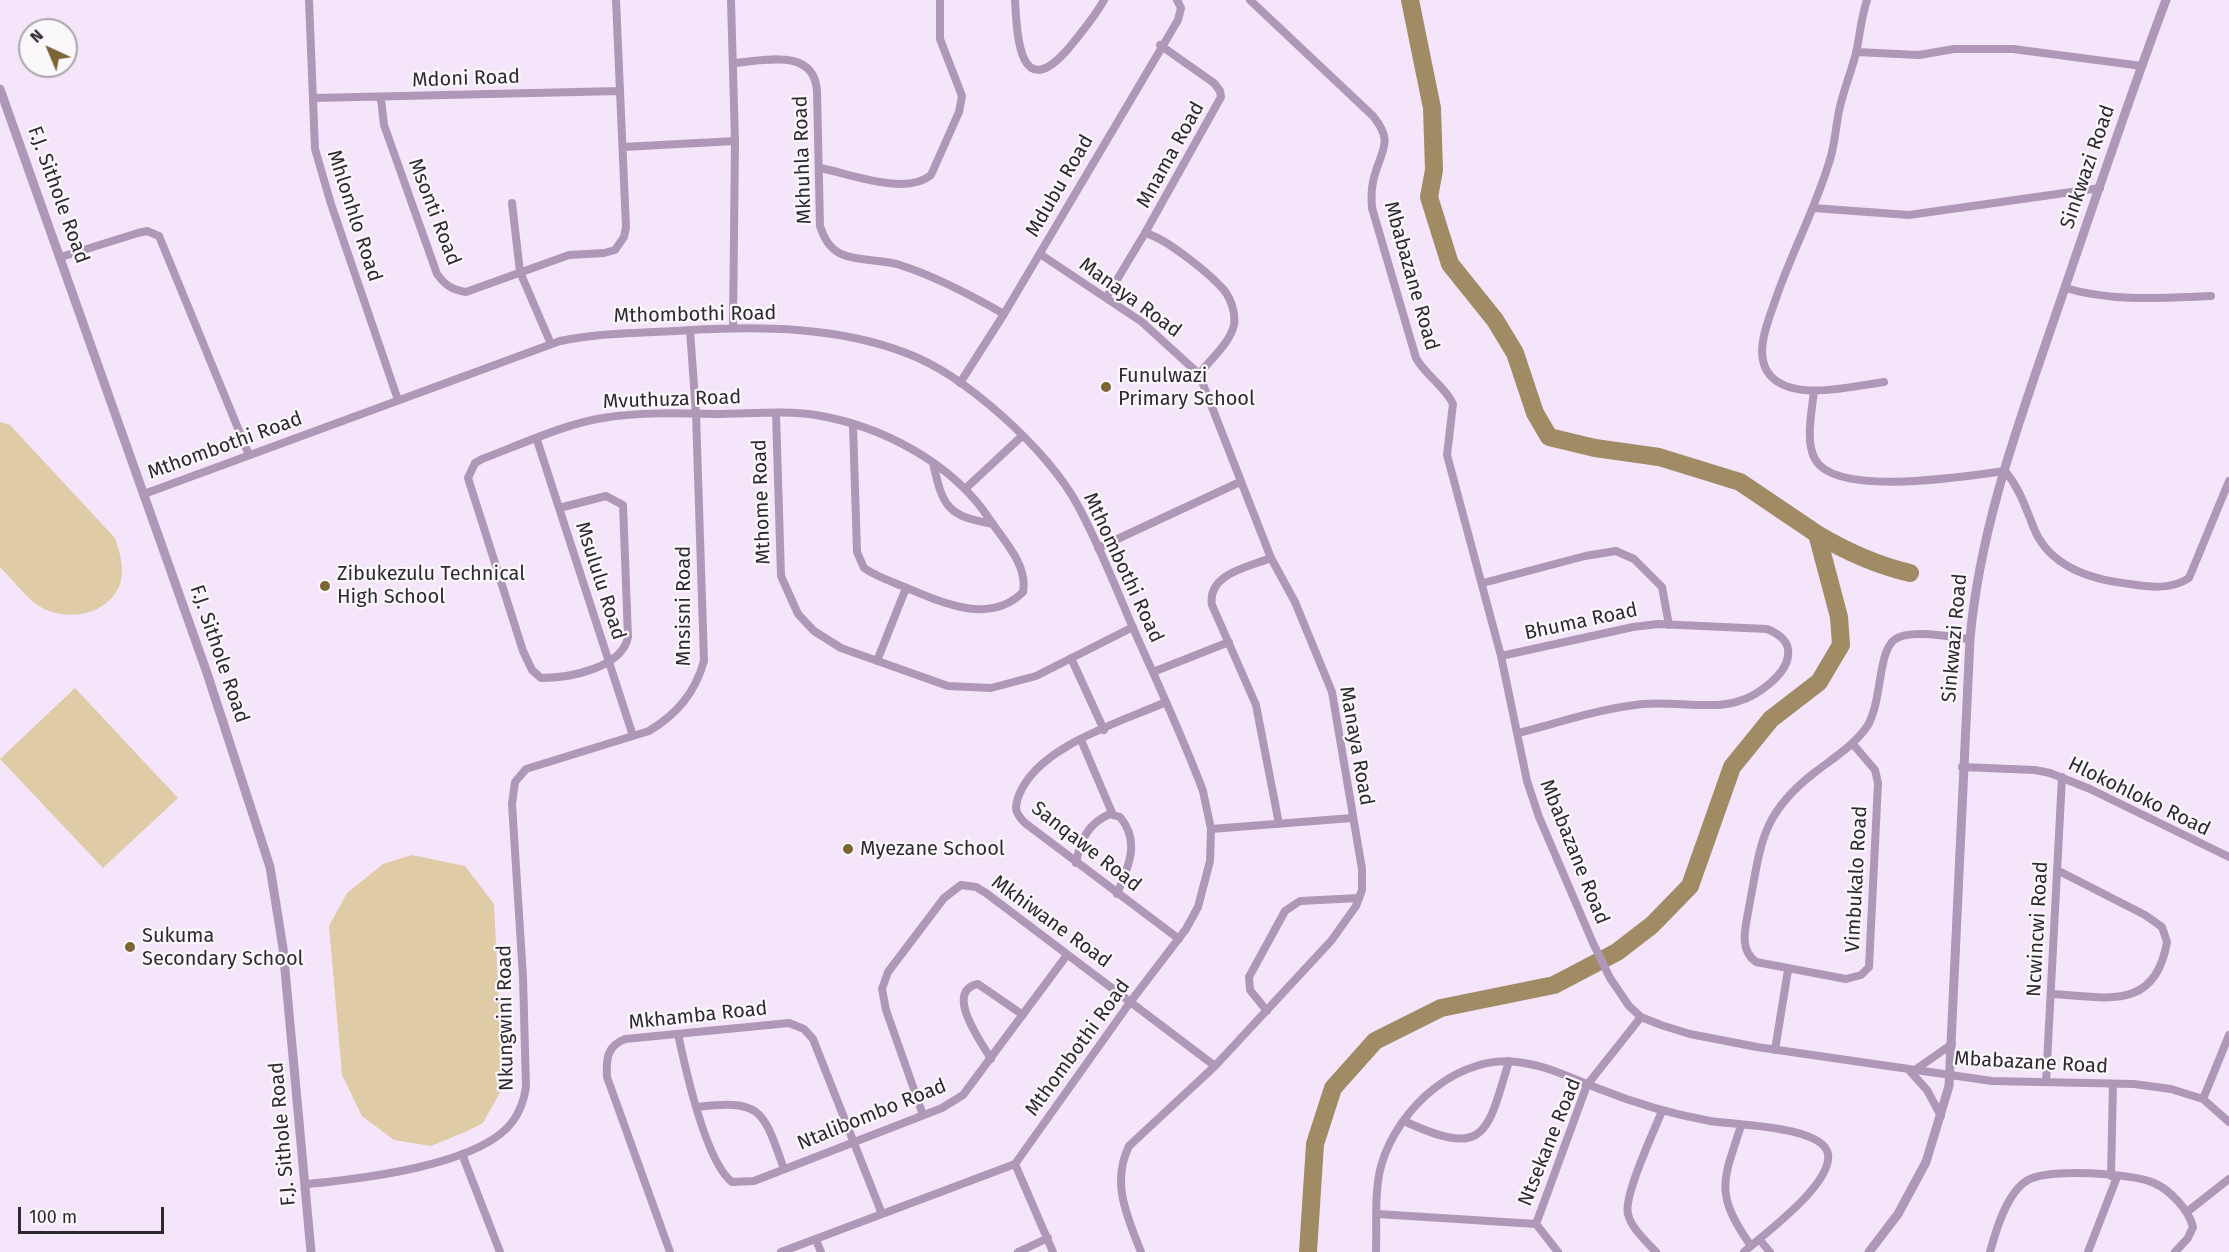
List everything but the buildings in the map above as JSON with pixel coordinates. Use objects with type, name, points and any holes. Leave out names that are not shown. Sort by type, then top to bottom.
[{"type":"street","name":"Mhlonhlo Road","points":[[309,0],[314,145],[327,193],[398,400]]},
{"type":"street","name":"Msonti Road","points":[[381,99],[384,125],[436,274],[445,285],[456,291],[466,292],[569,255],[615,250],[621,244],[626,227],[616,0]]},
{"type":"street","points":[[731,0],[735,141],[733,327]]},
{"type":"street","points":[[820,168],[907,186],[925,180],[931,175],[959,112],[962,96],[940,39],[940,0]]},
{"type":"street","points":[[1015,0],[1020,48],[1026,63],[1035,69],[1042,70],[1051,67],[1104,0]]},
{"type":"street","name":"Mbabazane Road","points":[[1250,0],[1373,116],[1386,138],[1371,189],[1372,208],[1416,358],[1421,368],[1450,396],[1453,404],[1447,455],[1501,656],[1527,781],[1539,817],[1593,943],[1610,978],[1629,1006],[1641,1017],[1690,1034],[1775,1050],[1949,1076],[2172,1089],[2203,1099],[2229,1122]]},
{"type":"street","points":[[1867,0],[1859,28],[1856,52],[1839,110],[1833,147],[1813,208],[1782,280],[1763,344],[1763,358],[1767,370],[1783,385],[1814,391],[1884,382]]},
{"type":"street","name":"Sinkwazi Road","points":[[1869,1252],[1898,1214],[1916,1182],[1941,1116],[1949,1076],[1962,835],[1962,767],[1970,639],[1977,575],[2005,471],[2166,0]]},
{"type":"street","name":"Mdubu Road","points":[[960,383],[1005,314],[1160,45],[1180,15],[1178,2]]},
{"type":"street","name":"Mnama Road","points":[[1106,298],[1146,233],[1221,97],[1214,83],[1160,45]]},
{"type":"street","points":[[1856,52],[1919,55],[1954,49],[2013,49],[2142,66]]},
{"type":"street","name":"Mkhuhla Road","points":[[734,63],[794,60],[804,64],[811,72],[816,85],[820,226],[824,238],[832,248],[842,254],[898,265],[927,275],[1005,314]]},
{"type":"street","name":"F.J. Sithole Road","points":[[0,89],[207,673],[270,867],[283,948],[307,1184],[311,1252]]},
{"type":"street","name":"Mdoni Road","points":[[314,99],[620,91]]},
{"type":"street","points":[[623,147],[735,141]]},
{"type":"street","points":[[1813,208],[1909,215],[2100,188]]},
{"type":"street","points":[[512,203],[520,272],[551,344]]},
{"type":"street","points":[[61,258],[138,233],[147,231],[159,236],[249,455]]},
{"type":"street","points":[[1146,233],[1175,249],[1224,290],[1230,300],[1234,323],[1231,335],[1199,374]]},
{"type":"street","name":"Manaya Road","points":[[1040,254],[1143,322],[1199,374],[1270,558],[1294,602],[1332,692],[1362,869],[1359,898],[1341,928],[1215,1066],[1129,1146],[1122,1160],[1121,1195],[1141,1252]]},
{"type":"street","points":[[2066,288],[2099,297],[2125,299],[2211,296]]},
{"type":"street","name":"Mthombothi Road","points":[[144,494],[551,344],[609,333],[733,327],[835,336],[881,345],[934,366],[960,383],[1022,436],[1076,502],[1153,672],[1203,791],[1211,829],[1210,861],[1198,907],[1179,939],[1131,1001],[1016,1164]]},
{"type":"street","name":"Mnsisni Road","points":[[526,770],[633,736],[666,720],[682,705],[698,682],[704,661],[696,414],[690,330]]},
{"type":"street","points":[[1814,391],[1813,456],[1821,468],[1831,473],[1854,478],[1926,481],[2005,471],[2020,490],[2036,532],[2046,549],[2063,565],[2083,574],[2118,583],[2154,587],[2182,583],[2192,574],[2229,481]]},
{"type":"street","name":"Mvuthuza Road","points":[[610,664],[542,678],[532,670],[468,478],[470,470],[482,459],[603,418],[696,414],[815,415],[853,426],[879,434],[933,464],[964,489],[1007,543],[1024,576],[1023,592],[1017,598],[1007,604],[975,610],[960,608],[906,588]]},
{"type":"street","name":"Mthome Road","points":[[776,414],[781,576],[798,614],[814,631],[841,648],[948,686],[991,688],[1036,676],[1133,627]]},
{"type":"street","points":[[853,426],[857,558],[870,572],[906,588],[877,661]]},
{"type":"street","points":[[964,489],[1022,436]]},
{"type":"street","name":"Msululu Road","points":[[537,440],[633,736]]},
{"type":"street","points":[[933,464],[942,499],[947,508],[971,520],[993,524]]},
{"type":"street","points":[[1098,548],[1240,482]]},
{"type":"street","name":"Msululu Road","points":[[560,508],[606,496],[623,505],[629,631],[625,648],[610,664]]},
{"type":"street","name":"Bhuma Road","points":[[1483,583],[1585,556],[1616,551],[1634,560],[1662,587],[1669,625]]},
{"type":"street","points":[[1270,558],[1219,580],[1212,590],[1212,605],[1256,705],[1279,824]]},
{"type":"street","name":"Bhuma Road","points":[[1501,656],[1614,630],[1669,625],[1745,628],[1776,633],[1787,646],[1785,665],[1763,688],[1738,702],[1641,704],[1518,734]]},
{"type":"street","name":"Vimbukalo Road","points":[[1852,743],[1875,770],[1878,783],[1869,967],[1861,975],[1846,979],[1788,970],[1756,962],[1750,958],[1744,943],[1765,831],[1778,808],[1806,779],[1852,743],[1864,730],[1873,714],[1880,693],[1885,650],[1895,638],[1910,634],[1970,639]]},
{"type":"street","points":[[1153,672],[1228,642]]},
{"type":"street","points":[[1071,658],[1104,730]]},
{"type":"street","name":"Sanqawe Road","points":[[1166,702],[1059,750],[1039,765],[1027,779],[1015,806],[1015,812],[1025,823],[1076,863],[1179,939]]},
{"type":"street","points":[[1081,740],[1113,815]]},
{"type":"street","name":"Hlokohloko Road","points":[[1962,767],[2035,770],[2062,777],[2229,857]]},
{"type":"street","name":"Nkungwini Road","points":[[307,1184],[351,1180],[462,1155],[500,1135],[513,1122],[523,1105],[526,1087],[522,967],[512,804],[515,782],[526,770]]},
{"type":"street","name":"Ncwincwi Road","points":[[2046,1082],[2062,777]]},
{"type":"street","points":[[1076,863],[1078,848],[1086,832],[1101,818],[1113,815],[1120,817],[1127,826],[1133,845],[1117,894]]},
{"type":"street","points":[[1211,829],[1352,818]]},
{"type":"street","points":[[2051,994],[2108,997],[2134,995],[2143,990],[2155,977],[2167,942],[2162,927],[2145,915],[2057,870]]},
{"type":"street","name":"Mkhiwane Road","points":[[923,1115],[882,996],[882,989],[888,972],[944,898],[961,885],[976,887],[1215,1066]]},
{"type":"street","points":[[1267,1011],[1250,990],[1249,977],[1285,911],[1300,901],[1359,898]]},
{"type":"street","name":"Ntalibombo Road","points":[[678,1034],[690,1087],[716,1164],[732,1182],[754,1181],[942,1108],[963,1095],[1067,955]]},
{"type":"street","points":[[1775,1050],[1788,970]]},
{"type":"street","points":[[991,1059],[965,1011],[963,1000],[967,990],[978,984],[1023,1015]]},
{"type":"street","name":"Ntsekane Road","points":[[1558,1252],[1536,1224],[1587,1085],[1641,1017]]},
{"type":"street","name":"Mkhamba Road","points":[[670,1252],[607,1077],[606,1065],[610,1049],[615,1043],[625,1039],[789,1023],[804,1029],[817,1047],[852,1142],[882,1214]]},
{"type":"street","points":[[2203,1099],[2229,1035]]},
{"type":"street","points":[[1941,1116],[1927,1090],[1911,1069],[1952,1044]]},
{"type":"street","points":[[1404,1121],[1435,1135],[1452,1138],[1478,1134],[1489,1124],[1509,1061]]},
{"type":"street","points":[[1376,1252],[1382,1163],[1404,1121],[1432,1090],[1447,1079],[1490,1063],[1509,1061],[1537,1066],[1662,1111],[1812,1137],[1825,1148],[1828,1154],[1826,1167],[1817,1183],[1744,1252]]},
{"type":"street","points":[[2088,1252],[2114,1177],[2113,1084]]},
{"type":"street","name":"Ntalibombo Road","points":[[698,1107],[733,1103],[746,1106],[760,1115],[769,1129],[784,1169]]},
{"type":"street","points":[[1656,1252],[1634,1226],[1627,1212],[1631,1188],[1662,1111]]},
{"type":"street","points":[[1741,1126],[1725,1174],[1724,1189],[1731,1216],[1751,1246]]},
{"type":"street","points":[[462,1155],[500,1252]]},
{"type":"street","points":[[782,1252],[1016,1164],[1053,1252]]},
{"type":"street","points":[[1990,1252],[2011,1199],[2027,1180],[2049,1174],[2114,1177],[2155,1184],[2163,1188],[2187,1212],[2193,1227],[2192,1232],[2175,1252]]},
{"type":"street","points":[[2187,1212],[2229,1179]]},
{"type":"street","points":[[1378,1214],[1536,1224]]},
{"type":"street","points":[[1017,1252],[1048,1238]]},
{"type":"street","points":[[1759,1239],[1770,1252]]},
{"type":"street","points":[[816,1240],[820,1252]]},
{"type":"shaded area","points":[[0,422],[10,425],[115,538],[122,567],[120,584],[114,595],[95,610],[71,615],[47,610],[31,600],[0,567]]},
{"type":"shaded area","points":[[75,688],[178,798],[103,868],[0,759]]},
{"type":"shaded area","points":[[412,855],[465,866],[494,904],[503,1087],[483,1123],[431,1146],[394,1140],[362,1116],[342,1075],[329,926],[347,893],[383,864]]},
{"type":"waterway","points":[[1308,1252],[1315,1144],[1333,1088],[1375,1041],[1441,1008],[1554,985],[1617,952],[1652,925],[1690,886],[1732,767],[1771,719],[1819,682],[1841,645],[1839,617],[1817,534],[1740,482],[1659,457],[1595,448],[1549,437],[1535,413],[1515,353],[1495,320],[1450,264],[1429,197],[1434,170],[1432,108],[1410,0]]},
{"type":"waterway","points":[[1817,534],[1862,557],[1910,573]]},
{"type":"place","name":"Funulwazi Primary School","points":[[1106,387]]},
{"type":"place","name":"Zibukezulu Technical High School","points":[[325,586]]},
{"type":"place","name":"Myezane School","points":[[848,849]]},
{"type":"place","name":"Sukuma Secondary School","points":[[130,947]]}]
